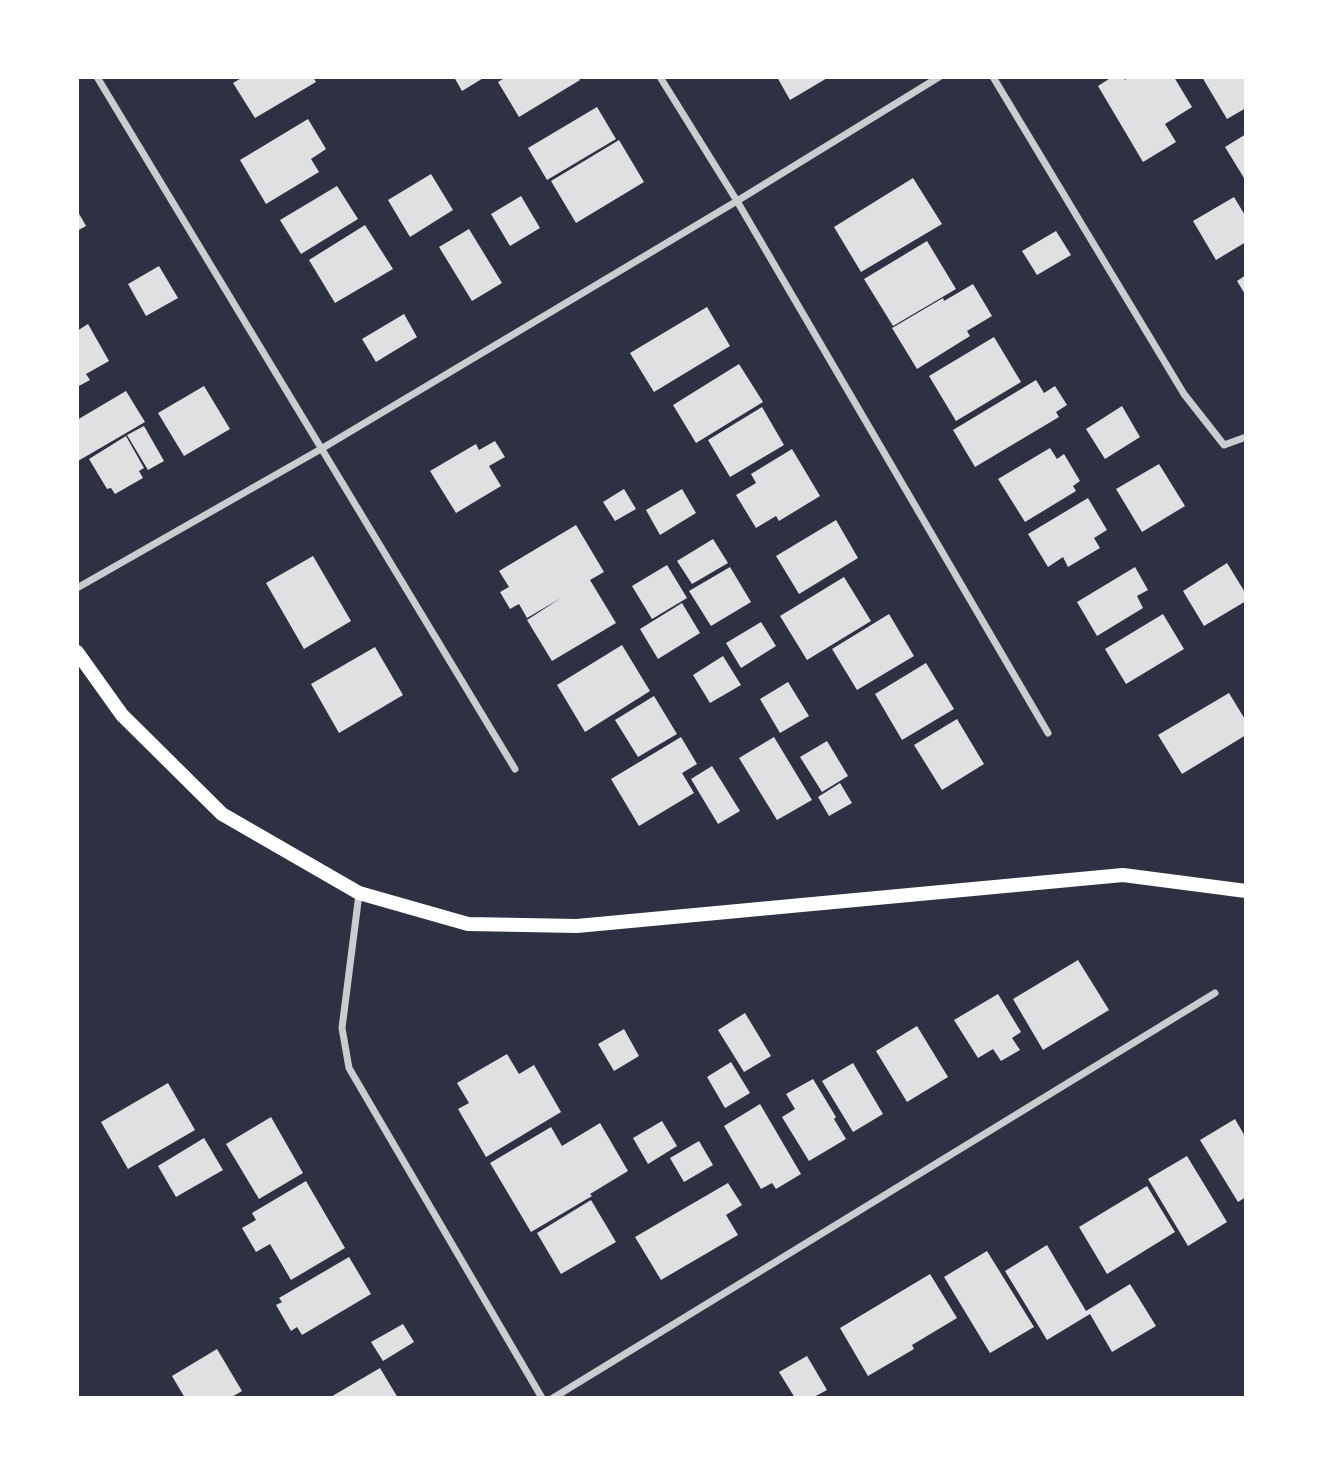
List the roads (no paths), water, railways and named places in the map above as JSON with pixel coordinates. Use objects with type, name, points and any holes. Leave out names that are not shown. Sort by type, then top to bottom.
[{"type":"main road","points":[[77,652],[122,715],[222,814],[359,893],[468,924],[577,926],[1123,875],[1246,891]]},
{"type":"street","points":[[97,77],[515,769]]},
{"type":"street","points":[[660,77],[737,201],[1048,733]]},
{"type":"street","points":[[77,588],[321,449],[939,77]]},
{"type":"street","points":[[993,77],[1184,394],[1224,445],[1246,437]]},
{"type":"street","points":[[359,893],[342,1028],[349,1068],[542,1398]]},
{"type":"street","points":[[553,1398],[1215,993]]}]
